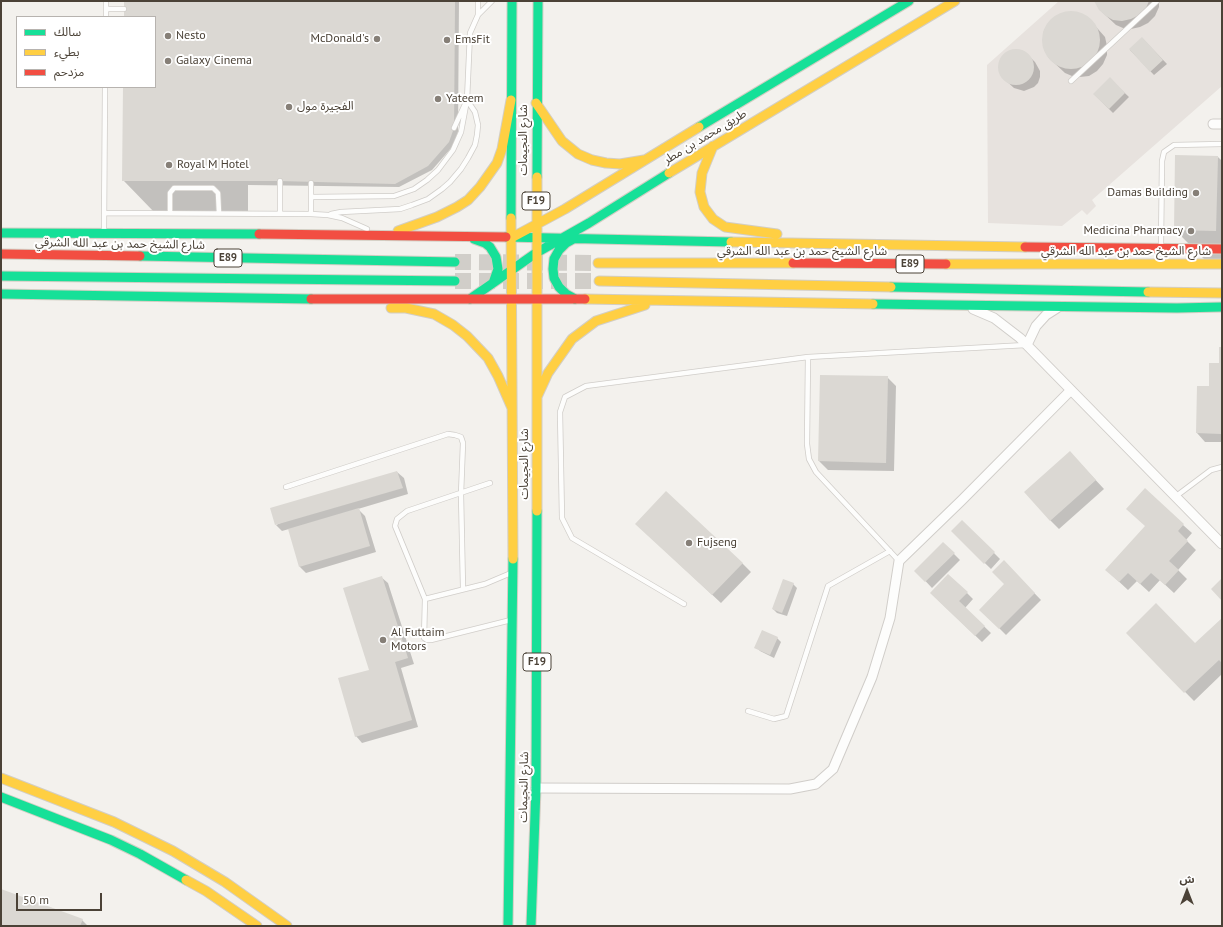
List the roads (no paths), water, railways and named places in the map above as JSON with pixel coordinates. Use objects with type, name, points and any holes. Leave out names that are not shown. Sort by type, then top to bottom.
[{"type":"main road","name":"شارع النجيمات","points":[[508,926],[513,620],[512,1]]},
{"type":"main road","name":"شارع النجيمات","points":[[531,926],[536,788],[536,104],[538,1]]},
{"type":"main road","name":"طريق محمد بن مطر","points":[[512,238],[564,209],[909,1]]},
{"type":"main road","name":"طريق محمد بن مطر","points":[[470,299],[536,253],[955,1]]},
{"type":"main road","points":[[380,235],[409,228],[437,217],[468,200],[484,182],[497,163],[502,149],[511,100]]},
{"type":"main road","points":[[536,104],[562,141],[578,154],[592,160],[606,163],[620,164],[644,160]]},
{"type":"main road","points":[[713,146],[702,173],[700,192],[704,207],[713,220],[725,227],[796,236],[818,244]]},
{"type":"main road","points":[[1,233],[380,235],[818,244],[1222,249]]},
{"type":"main road","points":[[468,237],[485,243],[493,251],[496,257],[498,269],[493,283]]},
{"type":"main road","points":[[575,238],[566,243],[559,250],[554,259],[553,269],[554,278],[559,287],[566,294],[575,299]]},
{"type":"main road","name":"شارع الشيخ حمد بن عبد الله الشرقي","points":[[1,254],[455,262]]},
{"type":"main road","name":"شارع الشيخ حمد بن عبد الله الشرقي","points":[[598,263],[1222,264]]},
{"type":"main road","name":"E89","points":[[1,276],[455,281]]},
{"type":"main road","name":"E89","points":[[599,281],[1222,293]]},
{"type":"main road","points":[[1,294],[329,299],[575,299],[1177,308],[1222,307]]},
{"type":"main road","points":[[329,299],[357,306],[406,308],[434,314],[467,336],[488,358],[498,376],[512,408]]},
{"type":"main road","points":[[537,397],[548,373],[560,355],[572,339],[582,330],[596,321],[663,300]]},
{"type":"main road","points":[[1,778],[114,822],[166,848],[225,882],[287,926]]},
{"type":"main road","points":[[1,797],[111,840],[140,854],[206,891],[257,926]]},
{"type":"street","points":[[962,305],[994,318],[1012,331],[1222,544]]},
{"type":"street","points":[[1027,345],[1032,332],[1041,321],[1060,306]]},
{"type":"street","points":[[536,788],[790,789],[816,784],[833,769],[872,677],[890,618],[899,561],[1071,390]]},
{"type":"lane","points":[[106,1],[106,16]]},
{"type":"lane","points":[[478,1],[478,15]]},
{"type":"lane","points":[[311,197],[394,196],[414,189],[438,170],[453,150],[461,132],[467,100],[470,33],[472,25],[478,15],[492,1]]},
{"type":"lane","points":[[1071,80],[1157,1]]},
{"type":"lane","points":[[106,9],[124,9]]},
{"type":"lane","points":[[104,234],[105,88]]},
{"type":"lane","points":[[454,128],[467,100]]},
{"type":"lane","points":[[328,215],[341,212],[400,209],[428,199],[442,189],[461,169],[475,145],[478,124],[475,112],[467,100]]},
{"type":"lane","points":[[1161,248],[1162,161],[1164,152],[1174,145],[1222,144]]},
{"type":"lane","points":[[280,181],[280,214]]},
{"type":"lane","points":[[311,184],[311,214]]},
{"type":"lane","points":[[170,213],[170,197],[171,191],[174,188],[213,188],[218,193],[219,213]]},
{"type":"lane","points":[[104,213],[328,215],[342,218],[380,235]]},
{"type":"lane","points":[[684,604],[572,538],[562,518],[560,412],[565,397],[586,386],[808,357],[1027,345]]},
{"type":"lane","points":[[808,357],[807,444],[809,459],[816,472],[899,561]]},
{"type":"lane","points":[[286,486],[448,434],[461,437],[463,443],[462,588]]},
{"type":"lane","points":[[1176,497],[1211,470],[1222,467]]},
{"type":"lane","points":[[490,483],[462,494],[408,511],[397,518],[394,526],[425,598],[424,638],[431,640],[513,620]]},
{"type":"lane","points":[[748,711],[774,719],[786,716],[828,586],[890,551]]},
{"type":"lane","points":[[425,598],[462,588],[485,584],[513,572]]},
{"type":"tunnel","points":[[455,262],[598,263]]},
{"type":"tunnel","points":[[455,281],[599,281]]},
{"type":"place","name":"Nesto","points":[[168,36]]},
{"type":"place","name":"McDonald's","points":[[377,39]]},
{"type":"place","name":"EmsFit","points":[[447,40]]},
{"type":"place","name":"Galaxy Cinema","points":[[168,61]]},
{"type":"place","name":"Yateem","points":[[438,99]]},
{"type":"place","name":"الفجيرة مول","points":[[289,107]]},
{"type":"place","name":"Royal M Hotel","points":[[169,165]]},
{"type":"place","name":"Damas Building","points":[[1196,193]]},
{"type":"place","name":"Medicina Pharmacy","points":[[1191,231]]},
{"type":"place","name":"Fujseng","points":[[689,543]]},
{"type":"place","name":"Al Futtaim Motors","points":[[383,640]]}]
